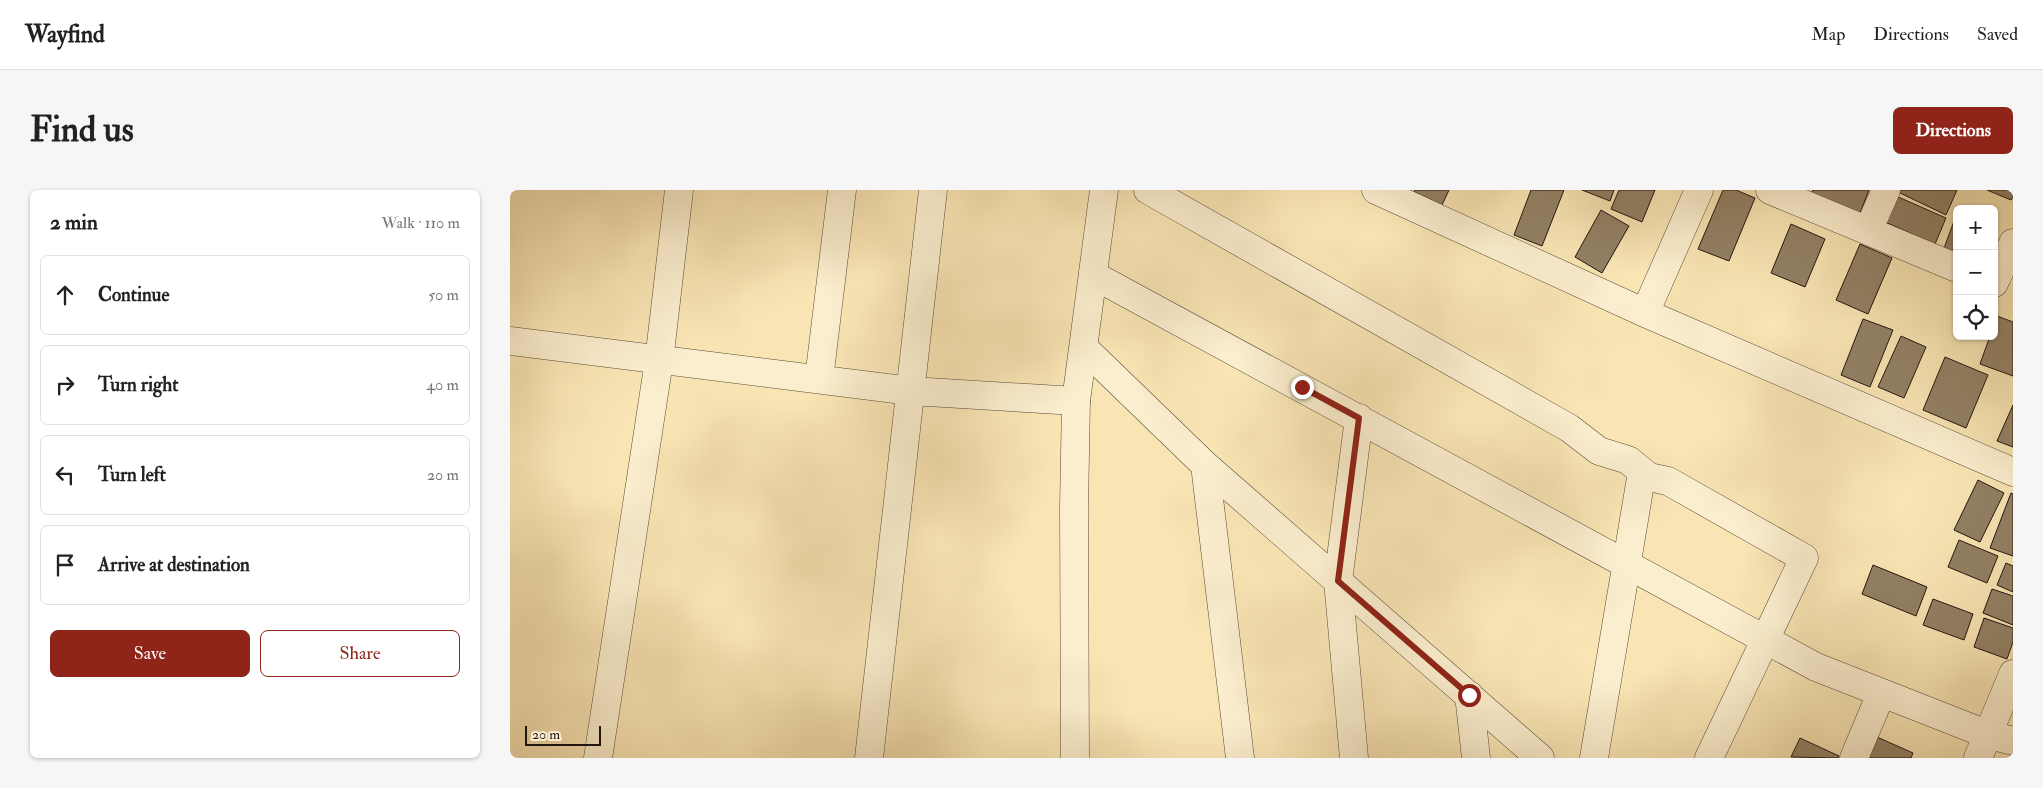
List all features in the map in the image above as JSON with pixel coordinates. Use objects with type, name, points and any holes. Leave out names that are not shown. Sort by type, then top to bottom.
[{"type":"street","points":[[598,758],[659,361],[679,190]]},
{"type":"street","points":[[819,379],[842,190]]},
{"type":"street","points":[[869,758],[933,190]]},
{"type":"street","points":[[1075,758],[1074,508],[1076,401],[1104,190]]},
{"type":"street","points":[[1148,190],[1569,428],[1599,451],[1628,460],[1649,477],[1668,480],[1804,558],[1709,758]]},
{"type":"street","points":[[1376,190],[1645,313],[2013,472]]},
{"type":"street","points":[[1645,313],[1699,190]]},
{"type":"street","points":[[1770,190],[1953,266]]},
{"type":"street","points":[[1868,231],[1886,190]]},
{"type":"street","points":[[1998,275],[2013,243]]},
{"type":"street","points":[[1093,275],[1816,668],[1882,694],[1993,745],[2013,674]]},
{"type":"street","points":[[1998,286],[2013,292]]},
{"type":"street","points":[[510,341],[911,392],[1076,401]]},
{"type":"street","points":[[1084,348],[1205,465],[1540,758]]},
{"type":"street","points":[[1354,758],[1338,581],[1359,418]]},
{"type":"street","points":[[1205,465],[1240,758]]},
{"type":"street","points":[[1594,758],[1642,472]]},
{"type":"street","points":[[1854,758],[1882,694]]},
{"type":"street","points":[[1469,695],[1476,758]]},
{"type":"building","points":[[1415,190],[1449,190],[1442,205],[1414,192]]},
{"type":"building","points":[[1531,190],[1564,190],[1542,246],[1514,235]]},
{"type":"building","points":[[1582,190],[1614,190],[1610,201]]},
{"type":"building","points":[[1619,190],[1655,190],[1642,222],[1611,209]]},
{"type":"building","points":[[1723,190],[1736,190],[1755,198],[1729,261],[1698,249]]},
{"type":"building","points":[[1813,190],[1869,190],[1860,213],[1811,194]]},
{"type":"building","points":[[1899,190],[1957,190],[1946,215],[1898,192]]},
{"type":"building","points":[[1987,190],[2013,190],[2013,197],[2011,200]]},
{"type":"building","points":[[1896,196],[1946,218],[1935,244],[1885,222]]},
{"type":"building","points":[[1601,210],[1629,226],[1602,273],[1575,257]]},
{"type":"building","points":[[1791,224],[1825,239],[1805,287],[1771,273]]},
{"type":"building","points":[[1953,224],[1953,255],[1943,251]]},
{"type":"building","points":[[1860,244],[1892,258],[1868,314],[1836,300]]},
{"type":"building","points":[[1998,316],[2013,322],[2013,376],[1980,364],[1989,340],[1998,340]]},
{"type":"building","points":[[1863,319],[1893,330],[1870,387],[1841,375]]},
{"type":"building","points":[[1901,336],[1926,347],[1904,398],[1878,387]]},
{"type":"building","points":[[1945,357],[1988,375],[1966,428],[1923,410]]},
{"type":"building","points":[[2013,405],[2013,447],[1997,441]]},
{"type":"building","points":[[1978,480],[2004,493],[1980,542],[1954,530]]},
{"type":"building","points":[[2011,493],[2013,494],[2013,556],[1990,548]]},
{"type":"building","points":[[1959,540],[1998,556],[1987,583],[1948,567]]},
{"type":"building","points":[[2006,563],[2013,566],[2013,592],[1997,585]]},
{"type":"building","points":[[1873,565],[1927,587],[1916,616],[1862,594]]},
{"type":"building","points":[[1992,589],[2013,596],[2013,625],[1983,613]]},
{"type":"building","points":[[1933,599],[1973,614],[1964,640],[1923,625]]},
{"type":"building","points":[[1984,618],[2013,628],[2013,642],[2007,659],[1974,647]]},
{"type":"building","points":[[1877,737],[1913,753],[1911,758],[1868,758]]},
{"type":"building","points":[[1800,738],[1839,756],[1838,758],[1791,757]]},
{"type":"route","points":[[1302,387],[1359,418],[1338,581],[1469,695]]}]
